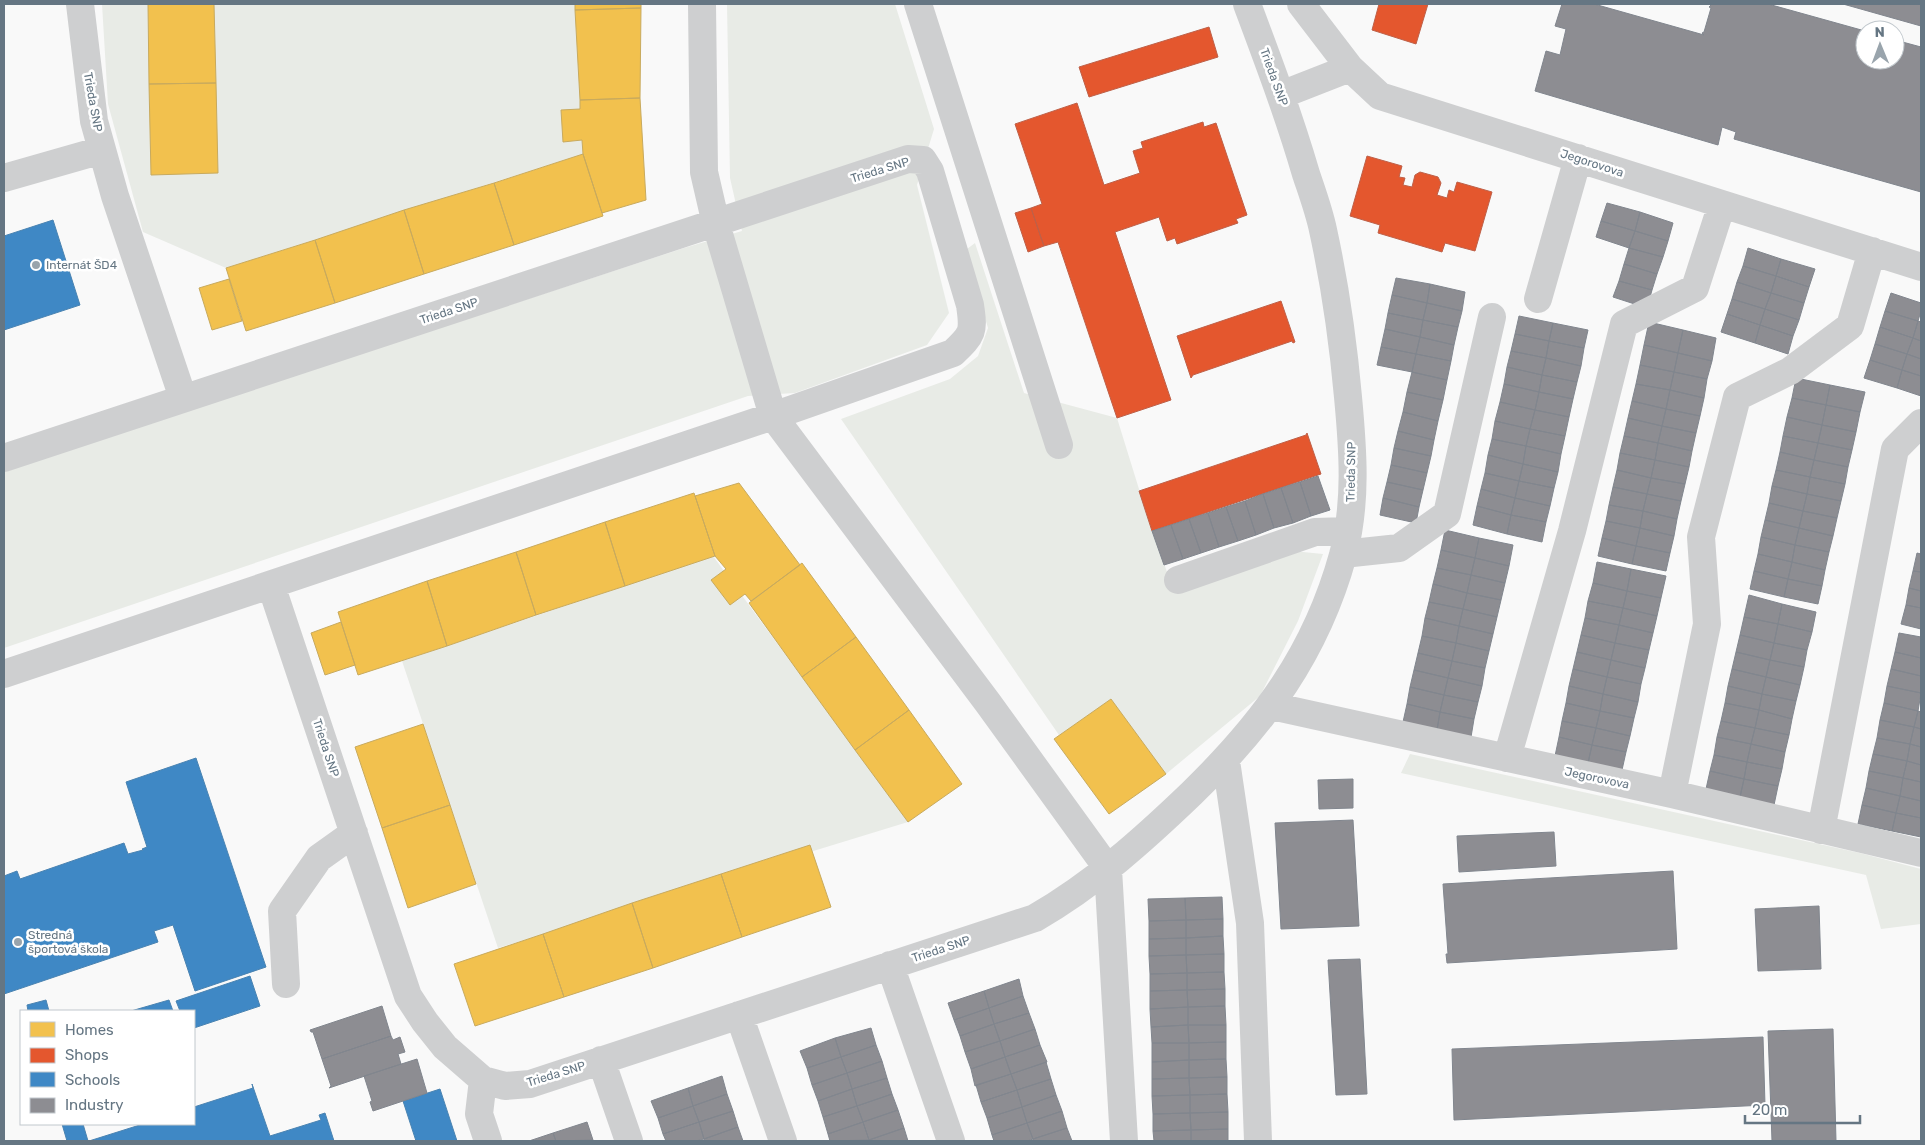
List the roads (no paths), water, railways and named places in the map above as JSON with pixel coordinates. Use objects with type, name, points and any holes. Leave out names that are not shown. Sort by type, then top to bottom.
[{"type":"street","name":"Trieda SNP","points":[[80,4],[94,121],[115,196],[183,398]]},
{"type":"street","points":[[702,4],[704,172],[716,224],[773,416],[988,703],[1108,869],[1124,1141]]},
{"type":"street","points":[[918,4],[1059,445]]},
{"type":"street","name":"Trieda SNP","points":[[272,585],[408,996],[424,1022],[445,1047],[483,1080],[505,1086],[530,1084],[1035,918],[1069,898],[1108,869],[1160,824],[1226,761],[1271,706],[1298,665],[1322,615],[1345,542],[1353,486],[1352,434],[1336,298],[1322,227],[1281,95],[1247,4]]},
{"type":"street","name":"Jegorovova","points":[[1301,4],[1350,68],[1380,96],[1921,267]]},
{"type":"street","points":[[1281,95],[1350,68]]},
{"type":"street","points":[[4,178],[102,150]]},
{"type":"street","points":[[1538,299],[1578,158]]},
{"type":"street","name":"Trieda SNP","points":[[4,458],[908,159],[922,160],[930,171],[970,305],[973,326],[966,340],[953,353],[773,416],[4,674]]},
{"type":"street","points":[[1507,758],[1572,531],[1624,324],[1695,288],[1722,204]]},
{"type":"street","points":[[1672,794],[1707,624],[1700,538],[1736,397],[1790,371],[1850,326],[1872,251]]},
{"type":"street","points":[[1178,580],[1315,532],[1345,542],[1399,548],[1447,514],[1492,317]]},
{"type":"street","points":[[1822,830],[1895,449],[1921,423]]},
{"type":"street","name":"Jegorovova","points":[[1271,706],[1672,794],[1921,853]]},
{"type":"street","points":[[1226,761],[1250,922],[1258,1141]]},
{"type":"street","points":[[286,984],[282,911],[319,858],[354,833]]},
{"type":"street","points":[[890,965],[951,1141]]},
{"type":"street","points":[[739,1015],[783,1141]]},
{"type":"street","points":[[601,1060],[629,1141]]},
{"type":"street","points":[[483,1080],[479,1114],[488,1141]]},
{"type":"place","name":"Internát ŠD4","points":[[36,265]]},
{"type":"place","name":"Stredná športová škola","points":[[18,942]]}]
